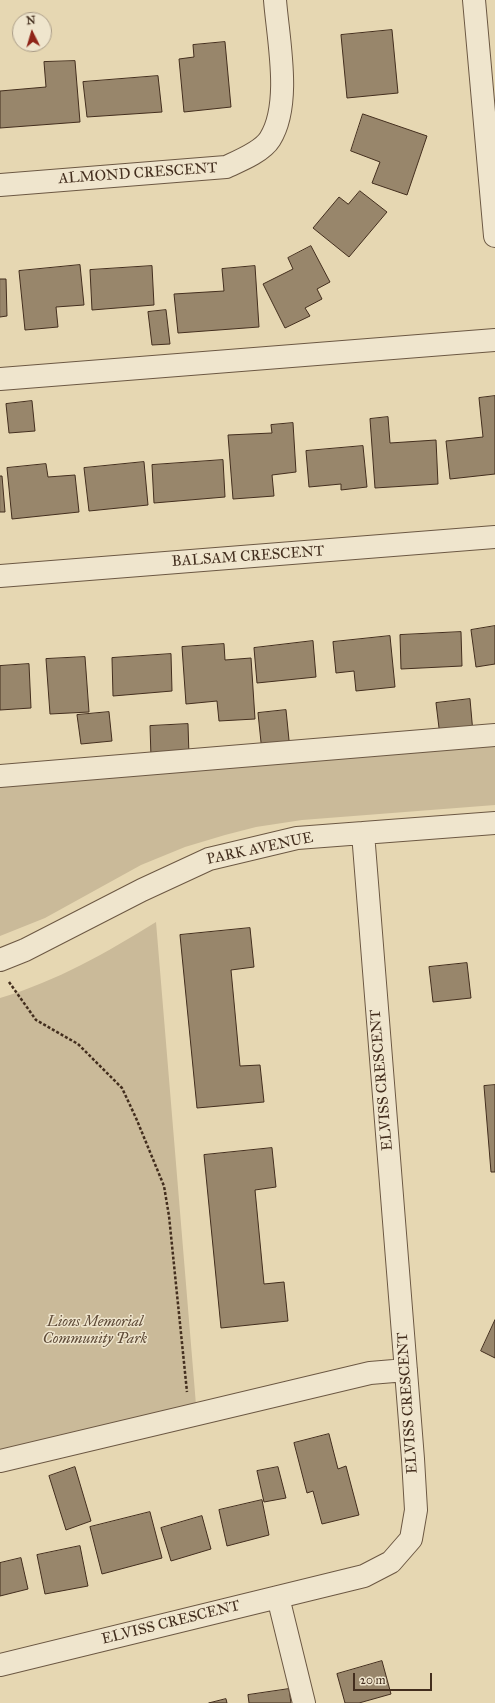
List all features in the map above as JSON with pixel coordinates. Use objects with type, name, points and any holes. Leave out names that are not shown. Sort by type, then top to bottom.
[{"type":"street","name":"ALMOND CRESCENT","points":[[0,185],[226,168],[251,155],[269,140],[280,114],[282,82],[275,0]]},
{"type":"street","points":[[474,0],[495,236]]},
{"type":"street","points":[[0,379],[495,340]]},
{"type":"street","name":"BALSAM CRESCENT","points":[[0,576],[495,538]]},
{"type":"street","points":[[0,776],[495,735]]},
{"type":"street","name":"PARK AVENUE","points":[[0,960],[24,950],[142,890],[209,859],[297,838],[495,823]]},
{"type":"street","name":"ELVISS CRESCENT","points":[[0,1665],[364,1576],[391,1562],[411,1539],[416,1510],[364,833]]},
{"type":"street","points":[[0,1461],[370,1373],[406,1370]]},
{"type":"street","points":[[278,1597],[304,1703]]},
{"type":"path","points":[[13,989],[36,1020],[78,1044],[122,1088],[136,1118],[164,1186],[169,1216],[190,1416]]},
{"type":"green space","points":[[495,746],[495,805],[302,820],[256,827],[225,835],[185,847],[141,865],[45,918],[0,936],[0,786]]},
{"type":"green space","name":"Lions Memorial Community Park","points":[[156,922],[196,1405],[0,1452],[0,998],[61,975],[119,945]]},
{"type":"building","points":[[392,30],[398,93],[347,98],[341,35]]},
{"type":"building","points":[[225,42],[231,107],[184,112],[179,59],[194,57],[193,45]]},
{"type":"building","points":[[75,61],[80,122],[0,128],[0,91],[46,87],[44,62]]},
{"type":"building","points":[[158,76],[162,112],[87,117],[83,82]]},
{"type":"building","points":[[363,114],[427,136],[407,195],[372,183],[380,162],[351,151]]},
{"type":"building","points":[[360,191],[387,212],[349,257],[313,228],[339,197],[348,204]]},
{"type":"building","points":[[311,246],[330,282],[317,289],[322,299],[305,308],[310,316],[285,328],[263,284],[293,269],[288,258]]},
{"type":"building","points":[[80,265],[84,305],[56,307],[58,327],[25,330],[19,271]]},
{"type":"building","points":[[152,266],[154,305],[92,310],[90,270]]},
{"type":"building","points":[[255,266],[259,327],[178,333],[174,294],[224,291],[222,269]]},
{"type":"building","points":[[0,279],[6,279],[7,316],[0,317]]},
{"type":"building","points":[[166,310],[170,344],[152,345],[148,312]]},
{"type":"building","points":[[495,396],[495,474],[450,479],[446,441],[483,437],[479,398]]},
{"type":"building","points":[[32,401],[35,431],[9,433],[6,404]]},
{"type":"building","points":[[388,417],[390,443],[436,440],[438,484],[375,488],[370,419]]},
{"type":"building","points":[[293,423],[296,472],[272,475],[274,496],[233,499],[228,435],[272,433],[271,425]]},
{"type":"building","points":[[363,446],[367,487],[341,490],[341,484],[309,487],[306,451]]},
{"type":"building","points":[[223,460],[225,497],[154,503],[152,465]]},
{"type":"building","points":[[144,462],[148,505],[89,511],[84,468]]},
{"type":"building","points":[[46,464],[48,477],[75,475],[79,512],[12,519],[7,468]]},
{"type":"building","points":[[0,476],[2,476],[5,512],[0,512]]},
{"type":"building","points":[[495,626],[495,664],[476,667],[471,630]]},
{"type":"building","points":[[461,632],[462,666],[401,669],[400,635]]},
{"type":"building","points":[[390,636],[395,687],[356,691],[354,671],[336,673],[333,642]]},
{"type":"building","points":[[313,641],[316,677],[257,683],[254,648]]},
{"type":"building","points":[[224,644],[225,660],[251,658],[255,719],[219,721],[217,701],[186,704],[182,647]]},
{"type":"building","points":[[171,654],[172,691],[113,696],[112,658]]},
{"type":"building","points":[[85,657],[89,712],[50,714],[46,659]]},
{"type":"building","points":[[29,664],[31,708],[0,710],[0,666]]},
{"type":"building","points":[[470,699],[473,733],[440,736],[436,703]]},
{"type":"building","points":[[286,710],[290,750],[262,752],[258,713]]},
{"type":"building","points":[[109,712],[112,741],[81,744],[77,715]]},
{"type":"building","points":[[188,724],[189,756],[151,757],[150,726]]},
{"type":"building","points":[[250,928],[254,967],[231,970],[240,1066],[260,1065],[264,1102],[197,1108],[180,935]]},
{"type":"building","points":[[467,963],[471,998],[433,1002],[429,967]]},
{"type":"building","points":[[495,1085],[495,1172],[491,1172],[484,1086]]},
{"type":"building","points":[[272,1148],[276,1187],[255,1190],[264,1284],[284,1282],[288,1321],[221,1328],[204,1155]]},
{"type":"building","points":[[495,1320],[495,1358],[481,1351]]},
{"type":"building","points":[[329,1434],[338,1469],[346,1466],[359,1515],[322,1524],[313,1491],[307,1493],[294,1443]]},
{"type":"building","points":[[75,1467],[91,1521],[66,1530],[49,1476]]},
{"type":"building","points":[[278,1467],[286,1498],[264,1502],[257,1471]]},
{"type":"building","points":[[262,1500],[269,1535],[227,1546],[219,1510]]},
{"type":"building","points":[[150,1512],[162,1558],[102,1574],[90,1527]]},
{"type":"building","points":[[202,1516],[211,1549],[171,1561],[161,1528]]},
{"type":"building","points":[[80,1546],[88,1586],[45,1594],[37,1555]]},
{"type":"building","points":[[21,1558],[28,1589],[0,1596],[0,1563]]},
{"type":"building","points":[[382,1661],[391,1694],[359,1703],[345,1703],[337,1674]]},
{"type":"building","points":[[289,1689],[291,1703],[249,1703],[248,1695]]},
{"type":"building","points":[[226,1699],[227,1703],[209,1703]]}]
